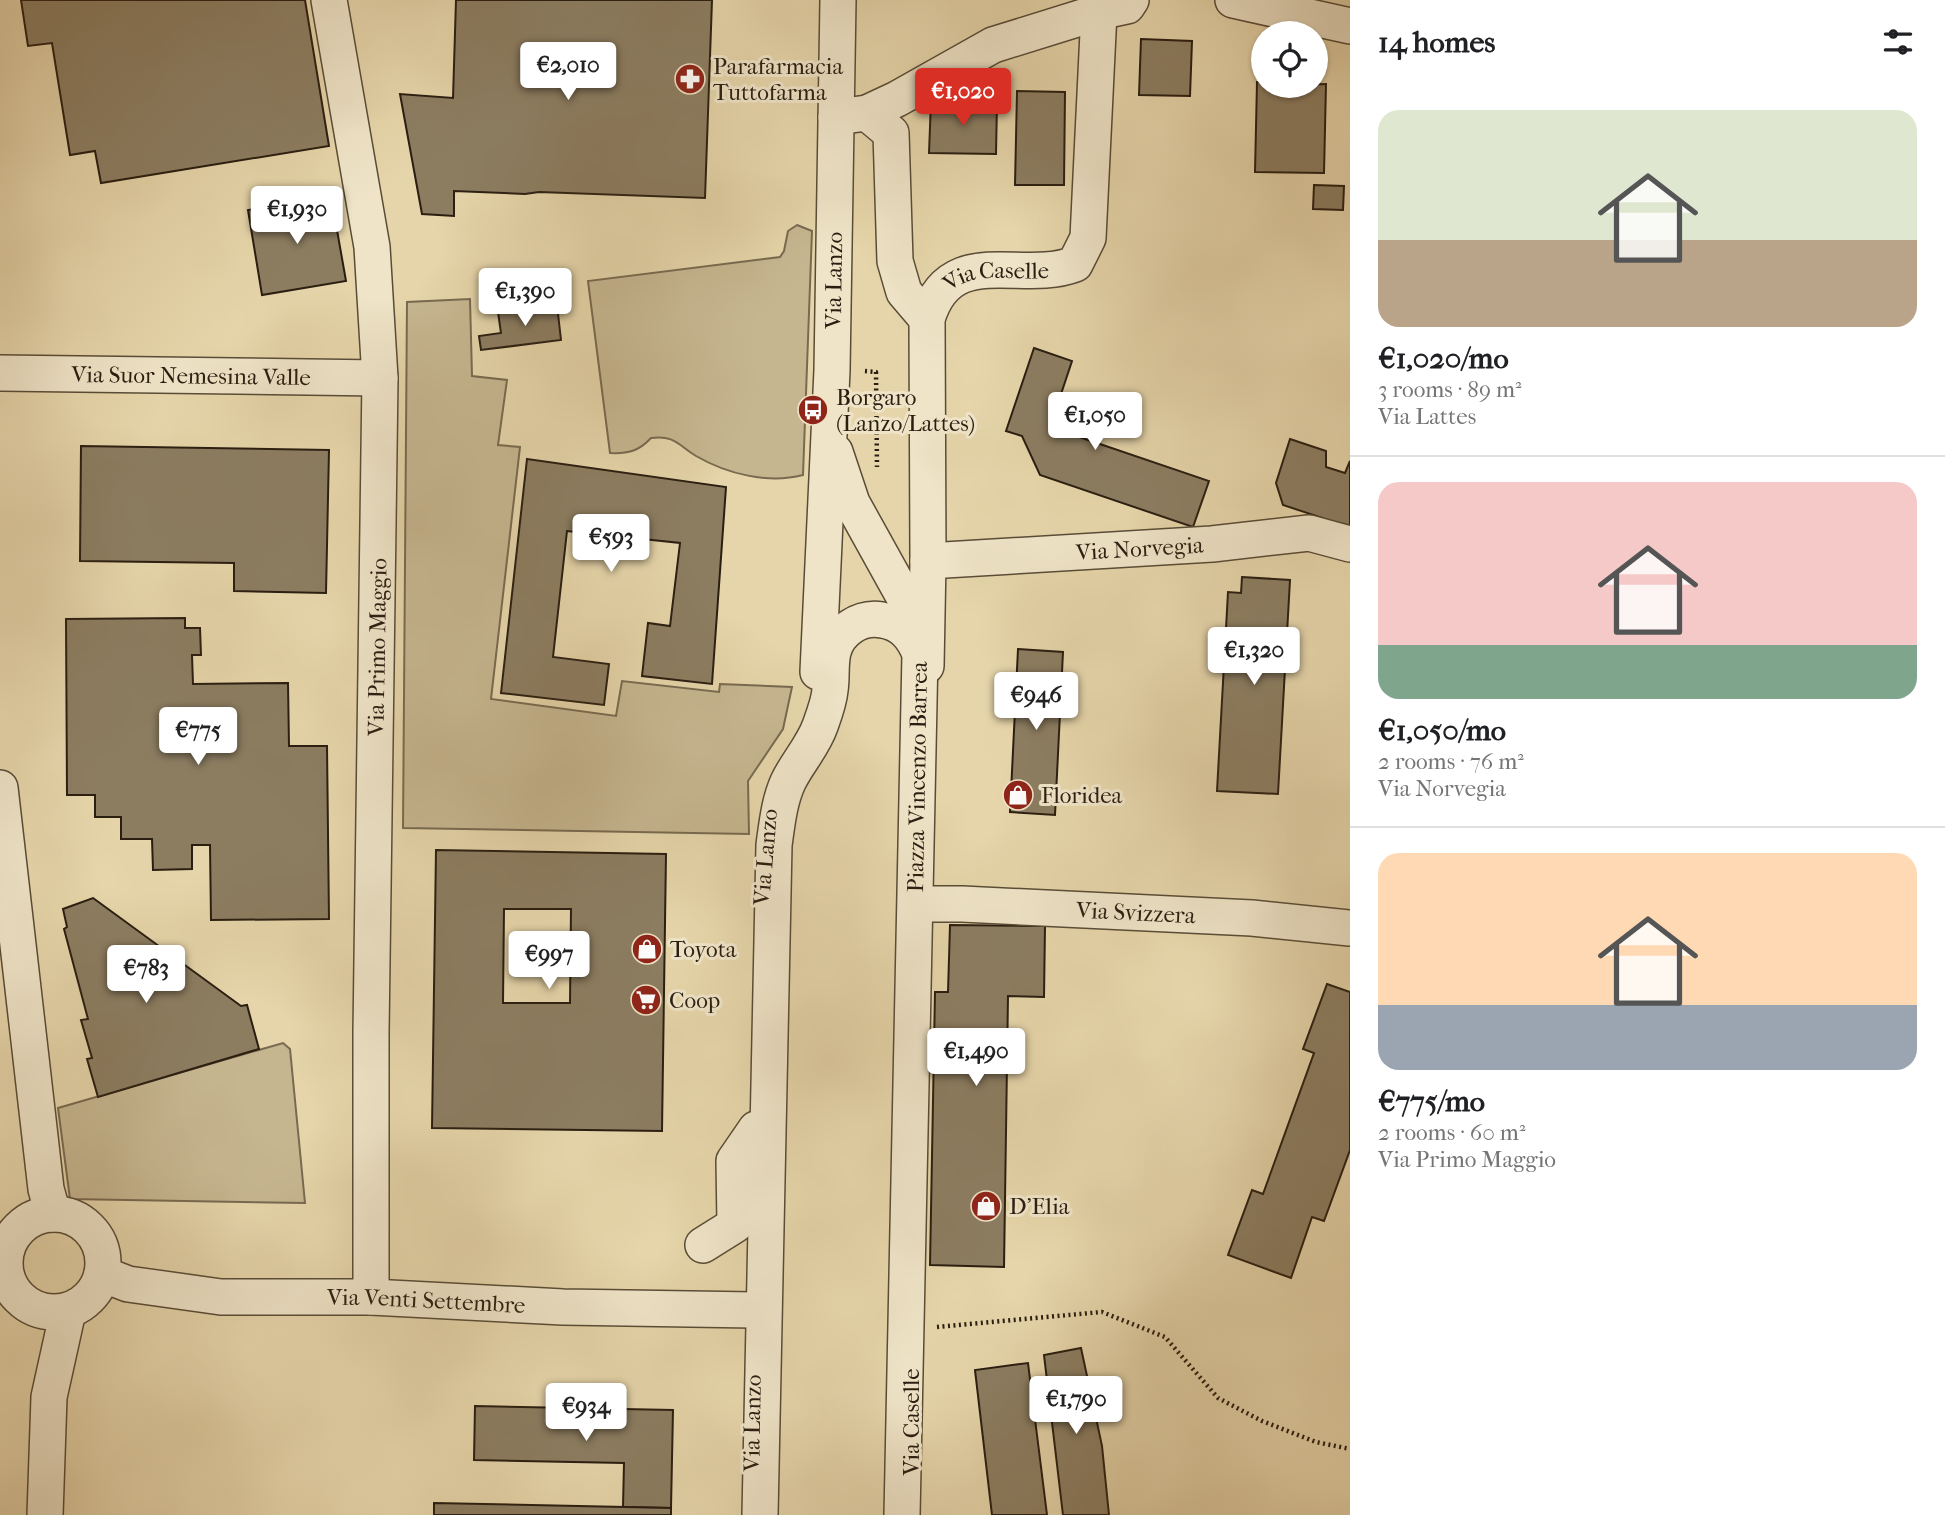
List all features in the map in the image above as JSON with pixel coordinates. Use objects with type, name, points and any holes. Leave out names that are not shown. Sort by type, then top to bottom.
[{"type":"street","name":"Via Primo Maggio","points":[[329,0],[372,247],[380,378],[370,1297]]},
{"type":"street","name":"Via Lanzo","points":[[751,1515],[760,894],[771,791],[812,717],[820,649],[832,370],[852,115],[838,0]]},
{"type":"street","points":[[852,115],[897,99],[993,45],[1126,6],[1131,0]]},
{"type":"street","points":[[1233,0],[1350,26]]},
{"type":"street","name":"Via Caselle","points":[[928,561],[927,319],[933,300],[954,278],[979,269],[1058,270],[1075,264],[1088,238],[1099,12]]},
{"type":"street","points":[[852,115],[891,133],[895,261],[904,292],[927,319]]},
{"type":"street","name":"Via Suor Nemesina Valle","points":[[0,373],[380,378]]},
{"type":"street","points":[[829,432],[852,503],[920,629],[926,653]]},
{"type":"street","name":"Via Norvegia","points":[[928,561],[1212,544],[1309,533],[1350,544]]},
{"type":"street","points":[[911,1329],[910,1261],[928,561]]},
{"type":"street","points":[[820,649],[831,629],[854,615],[874,610],[897,614],[916,633],[926,653]]},
{"type":"street","name":"Piazza Vincenzo Barrea","points":[[760,1515],[774,845],[781,803],[788,781],[819,729],[830,692],[832,654],[837,642],[845,631],[855,624],[881,619],[906,630],[915,641],[920,654],[902,1515]]},
{"type":"street","points":[[0,788],[46,1189],[53,1214]]},
{"type":"street","name":"Via Svizzera","points":[[919,904],[1252,918],[1350,928]]},
{"type":"street","points":[[704,1245],[735,1224],[734,1161],[757,1129]]},
{"type":"street","points":[[53,1214],[68,1216],[93,1232],[104,1259],[97,1290],[88,1299],[68,1311],[47,1312],[32,1307],[19,1297],[7,1276],[6,1237],[37,1217],[53,1214]]},
{"type":"street","name":"Via Venti Settembre","points":[[102,1275],[128,1284],[221,1297],[370,1297],[563,1307],[754,1310]]},
{"type":"street","points":[[32,1307],[49,1397]]},
{"type":"street","points":[[45,1515],[49,1397],[68,1311]]},
{"type":"street","name":"Via Caselle","points":[[910,1515],[911,1329]]},
{"type":"path","points":[[832,370],[876,372],[877,469]]},
{"type":"path","points":[[911,1329],[1102,1312],[1165,1337],[1218,1398],[1316,1442],[1350,1448]]},
{"type":"shaded area","points":[[797,225],[812,231],[803,475],[790,478],[748,476],[721,468],[696,456],[676,442],[659,437],[651,438],[633,451],[610,453],[588,281],[780,257],[788,231]]},
{"type":"shaded area","points":[[470,299],[472,376],[507,380],[498,445],[520,447],[491,699],[616,716],[622,681],[719,692],[720,684],[792,687],[783,729],[748,781],[749,834],[403,828],[407,302]]},
{"type":"shaded area","points":[[283,1043],[290,1049],[305,1203],[70,1199],[58,1108]]},
{"type":"building","points":[[21,0],[305,0],[329,146],[101,183],[95,151],[70,155],[52,43],[28,46]]},
{"type":"building","points":[[456,0],[712,0],[705,198],[454,191],[454,216],[422,214],[400,94],[453,98]]},
{"type":"building","points":[[1141,39],[1192,41],[1190,96],[1139,95]]},
{"type":"building","points":[[1017,91],[1065,92],[1064,185],[1015,185]]},
{"type":"building","points":[[1257,98],[1326,98],[1324,173],[1255,172]]},
{"type":"building","points":[[931,101],[997,103],[996,154],[929,153]]},
{"type":"building","points":[[1314,185],[1344,186],[1343,210],[1313,209]]},
{"type":"building","points":[[331,196],[346,281],[262,295],[248,210]]},
{"type":"building","points":[[557,305],[561,340],[481,350],[479,336],[501,333],[498,312]]},
{"type":"building","points":[[1034,348],[1072,361],[1050,427],[1209,481],[1193,527],[1040,475],[1022,436],[1006,431]]},
{"type":"building","points":[[1290,439],[1326,451],[1326,467],[1345,473],[1350,461],[1350,527],[1283,505],[1276,483]]},
{"type":"building","points":[[81,446],[329,450],[326,593],[234,591],[234,563],[80,561]]},
{"type":"building","points":[[527,459],[726,487],[712,684],[642,676],[648,623],[670,626],[680,543],[567,531],[553,657],[609,664],[604,705],[501,693]]},
{"type":"building","points":[[1242,577],[1290,580],[1278,794],[1217,791],[1228,592],[1241,593]]},
{"type":"building","points":[[185,618],[185,628],[200,628],[201,655],[192,655],[193,684],[288,683],[289,746],[327,746],[329,919],[211,920],[210,845],[192,845],[192,869],[153,870],[152,839],[121,839],[121,817],[95,817],[95,795],[67,795],[66,619]]},
{"type":"building","points":[[1018,649],[1063,652],[1055,815],[1010,812]]},
{"type":"building","points":[[436,850],[666,854],[662,1131],[432,1128]],"holes":[[[504,909],[571,909],[570,1003],[503,1003]]]},
{"type":"building","points":[[93,898],[241,1006],[247,1005],[259,1049],[98,1097],[87,1059],[92,1058],[81,1020],[88,1019],[64,929],[67,927],[63,909]]},
{"type":"building","points":[[950,925],[1045,926],[1044,997],[1008,996],[1004,1267],[930,1265],[935,992],[948,992]]},
{"type":"building","points":[[1327,984],[1350,992],[1350,1150],[1324,1221],[1312,1217],[1291,1278],[1228,1255],[1252,1190],[1263,1194],[1314,1053],[1303,1049]]},
{"type":"building","points":[[1081,1348],[1102,1446],[1109,1515],[1063,1515],[1044,1355]]},
{"type":"building","points":[[1028,1363],[1047,1515],[992,1515],[975,1370]]},
{"type":"building","points":[[475,1406],[673,1410],[671,1508],[623,1507],[624,1463],[474,1460]]},
{"type":"building","points":[[434,1503],[671,1508],[671,1515],[434,1515]]},
{"type":"place","name":"Parafarmacia Tuttofarma","points":[[690,79]]},
{"type":"place","name":"Borgaro (Lanzo/Lattes)","points":[[813,410]]},
{"type":"place","name":"Floridea","points":[[1018,795]]},
{"type":"place","name":"Toyota","points":[[647,949]]},
{"type":"place","name":"Coop","points":[[646,1000]]},
{"type":"place","name":"D'Elia","points":[[986,1206]]}]
